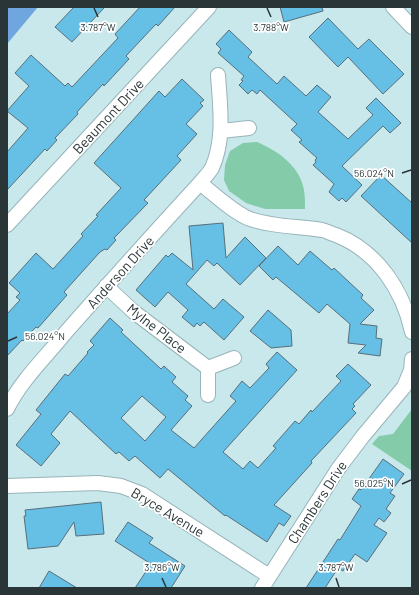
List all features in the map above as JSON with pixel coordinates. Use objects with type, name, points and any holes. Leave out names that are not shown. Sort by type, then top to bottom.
[{"type":"street","name":"Beaumont Drive","points":[[7,225],[209,7]]},
{"type":"street","points":[[393,7],[412,27]]},
{"type":"street","name":"Anderson Drive","points":[[7,409],[12,398],[26,380],[106,286],[211,169],[220,144],[221,131],[218,75]]},
{"type":"street","points":[[221,131],[249,128]]},
{"type":"street","points":[[200,183],[231,208],[248,218],[270,224],[323,230],[347,239],[368,254],[383,269],[396,288],[409,315],[412,332]]},
{"type":"street","name":"Mylne Place","points":[[106,286],[134,312],[208,368]]},
{"type":"street","points":[[208,395],[208,368],[234,358]]},
{"type":"street","name":"Chambers Drive","points":[[262,588],[338,469],[363,436],[404,388],[411,370],[412,359]]},
{"type":"street","name":"Bryce Avenue","points":[[7,486],[98,483],[121,486],[142,494],[270,576]]},
{"type":"green space","points":[[257,142],[273,150],[287,160],[293,167],[302,181],[305,209],[265,209],[246,203],[229,191],[224,180],[225,165],[230,151],[243,143]]},
{"type":"green space","points":[[412,409],[412,471],[372,444],[379,436],[393,434]]},
{"type":"water","points":[[7,7],[38,7],[7,44]]},
{"type":"building","points":[[74,7],[105,7],[72,42],[55,27]]},
{"type":"building","points":[[140,7],[175,7],[158,26],[156,24],[126,56],[129,59],[77,112],[78,114],[55,138],[57,140],[47,151],[45,149],[7,190],[7,152],[28,128],[7,111],[29,86],[15,73],[31,55],[65,86],[68,83],[72,87],[118,38],[115,34]]},
{"type":"building","points":[[280,7],[322,7],[323,11],[284,22]]},
{"type":"building","points":[[328,18],[358,49],[369,39],[404,74],[383,94],[348,57],[338,67],[309,37]]},
{"type":"building","points":[[229,30],[252,52],[248,57],[277,84],[284,76],[306,96],[317,85],[331,97],[318,112],[348,139],[373,115],[366,108],[376,98],[401,123],[390,133],[383,126],[342,166],[362,185],[346,202],[342,198],[339,201],[329,192],[334,184],[313,165],[317,158],[299,142],[302,140],[291,130],[297,124],[260,90],[257,94],[252,90],[248,94],[239,85],[243,81],[241,80],[244,76],[218,53],[221,49],[216,44]]},
{"type":"building","points":[[182,79],[204,100],[200,103],[203,106],[186,124],[197,134],[177,156],[181,160],[144,200],[148,203],[114,238],[116,240],[107,250],[105,249],[100,252],[64,292],[67,295],[38,328],[36,327],[7,356],[7,314],[20,300],[16,297],[20,293],[9,283],[36,253],[53,269],[83,236],[81,234],[98,216],[96,215],[121,188],[94,163],[159,91],[165,97]]},
{"type":"building","points":[[381,175],[412,203],[412,243],[361,196]]},
{"type":"building","points":[[223,223],[226,258],[245,237],[266,258],[240,285],[217,263],[214,266],[207,260],[186,284],[214,309],[223,299],[244,317],[224,340],[204,322],[200,326],[197,323],[194,327],[182,317],[188,310],[168,292],[155,307],[136,290],[166,255],[168,257],[172,253],[193,270],[189,226]]},
{"type":"building","points":[[278,246],[298,265],[310,251],[332,270],[334,268],[363,295],[361,298],[374,310],[360,324],[377,326],[376,338],[382,339],[380,356],[358,353],[366,345],[348,343],[350,324],[327,304],[319,313],[276,277],[273,280],[259,266]]},
{"type":"building","points":[[268,310],[291,330],[292,346],[271,348],[250,331]]},
{"type":"building","points":[[110,318],[123,330],[121,332],[161,369],[164,366],[176,377],[172,382],[188,396],[185,400],[192,406],[171,430],[194,448],[236,401],[230,396],[242,381],[250,388],[269,368],[266,364],[277,352],[297,370],[223,452],[243,469],[250,461],[258,468],[276,448],[273,446],[295,421],[299,424],[341,381],[336,376],[348,364],[371,385],[353,404],[355,406],[352,409],[356,413],[311,461],[312,463],[274,505],[291,516],[284,526],[279,523],[267,542],[226,515],[225,516],[168,469],[160,478],[135,456],[129,461],[119,452],[116,454],[70,411],[51,434],[60,443],[41,466],[16,445],[41,414],[36,410],[65,374],[68,376],[94,345],[90,341]],"holes":[[[142,396],[166,417],[145,441],[121,418]]]},
{"type":"building","points":[[383,459],[404,474],[390,493],[395,496],[386,509],[391,513],[384,522],[379,518],[374,525],[387,533],[367,562],[355,554],[343,571],[338,568],[325,588],[306,588],[338,539],[340,540],[361,506],[352,499],[359,489],[361,490]]},
{"type":"building","points":[[101,502],[104,534],[76,536],[74,522],[58,546],[28,549],[24,516],[26,516],[25,510]]},
{"type":"building","points":[[128,522],[153,538],[149,543],[185,566],[171,588],[135,588],[151,564],[115,541]]},
{"type":"building","points":[[49,571],[77,588],[39,588]]}]
